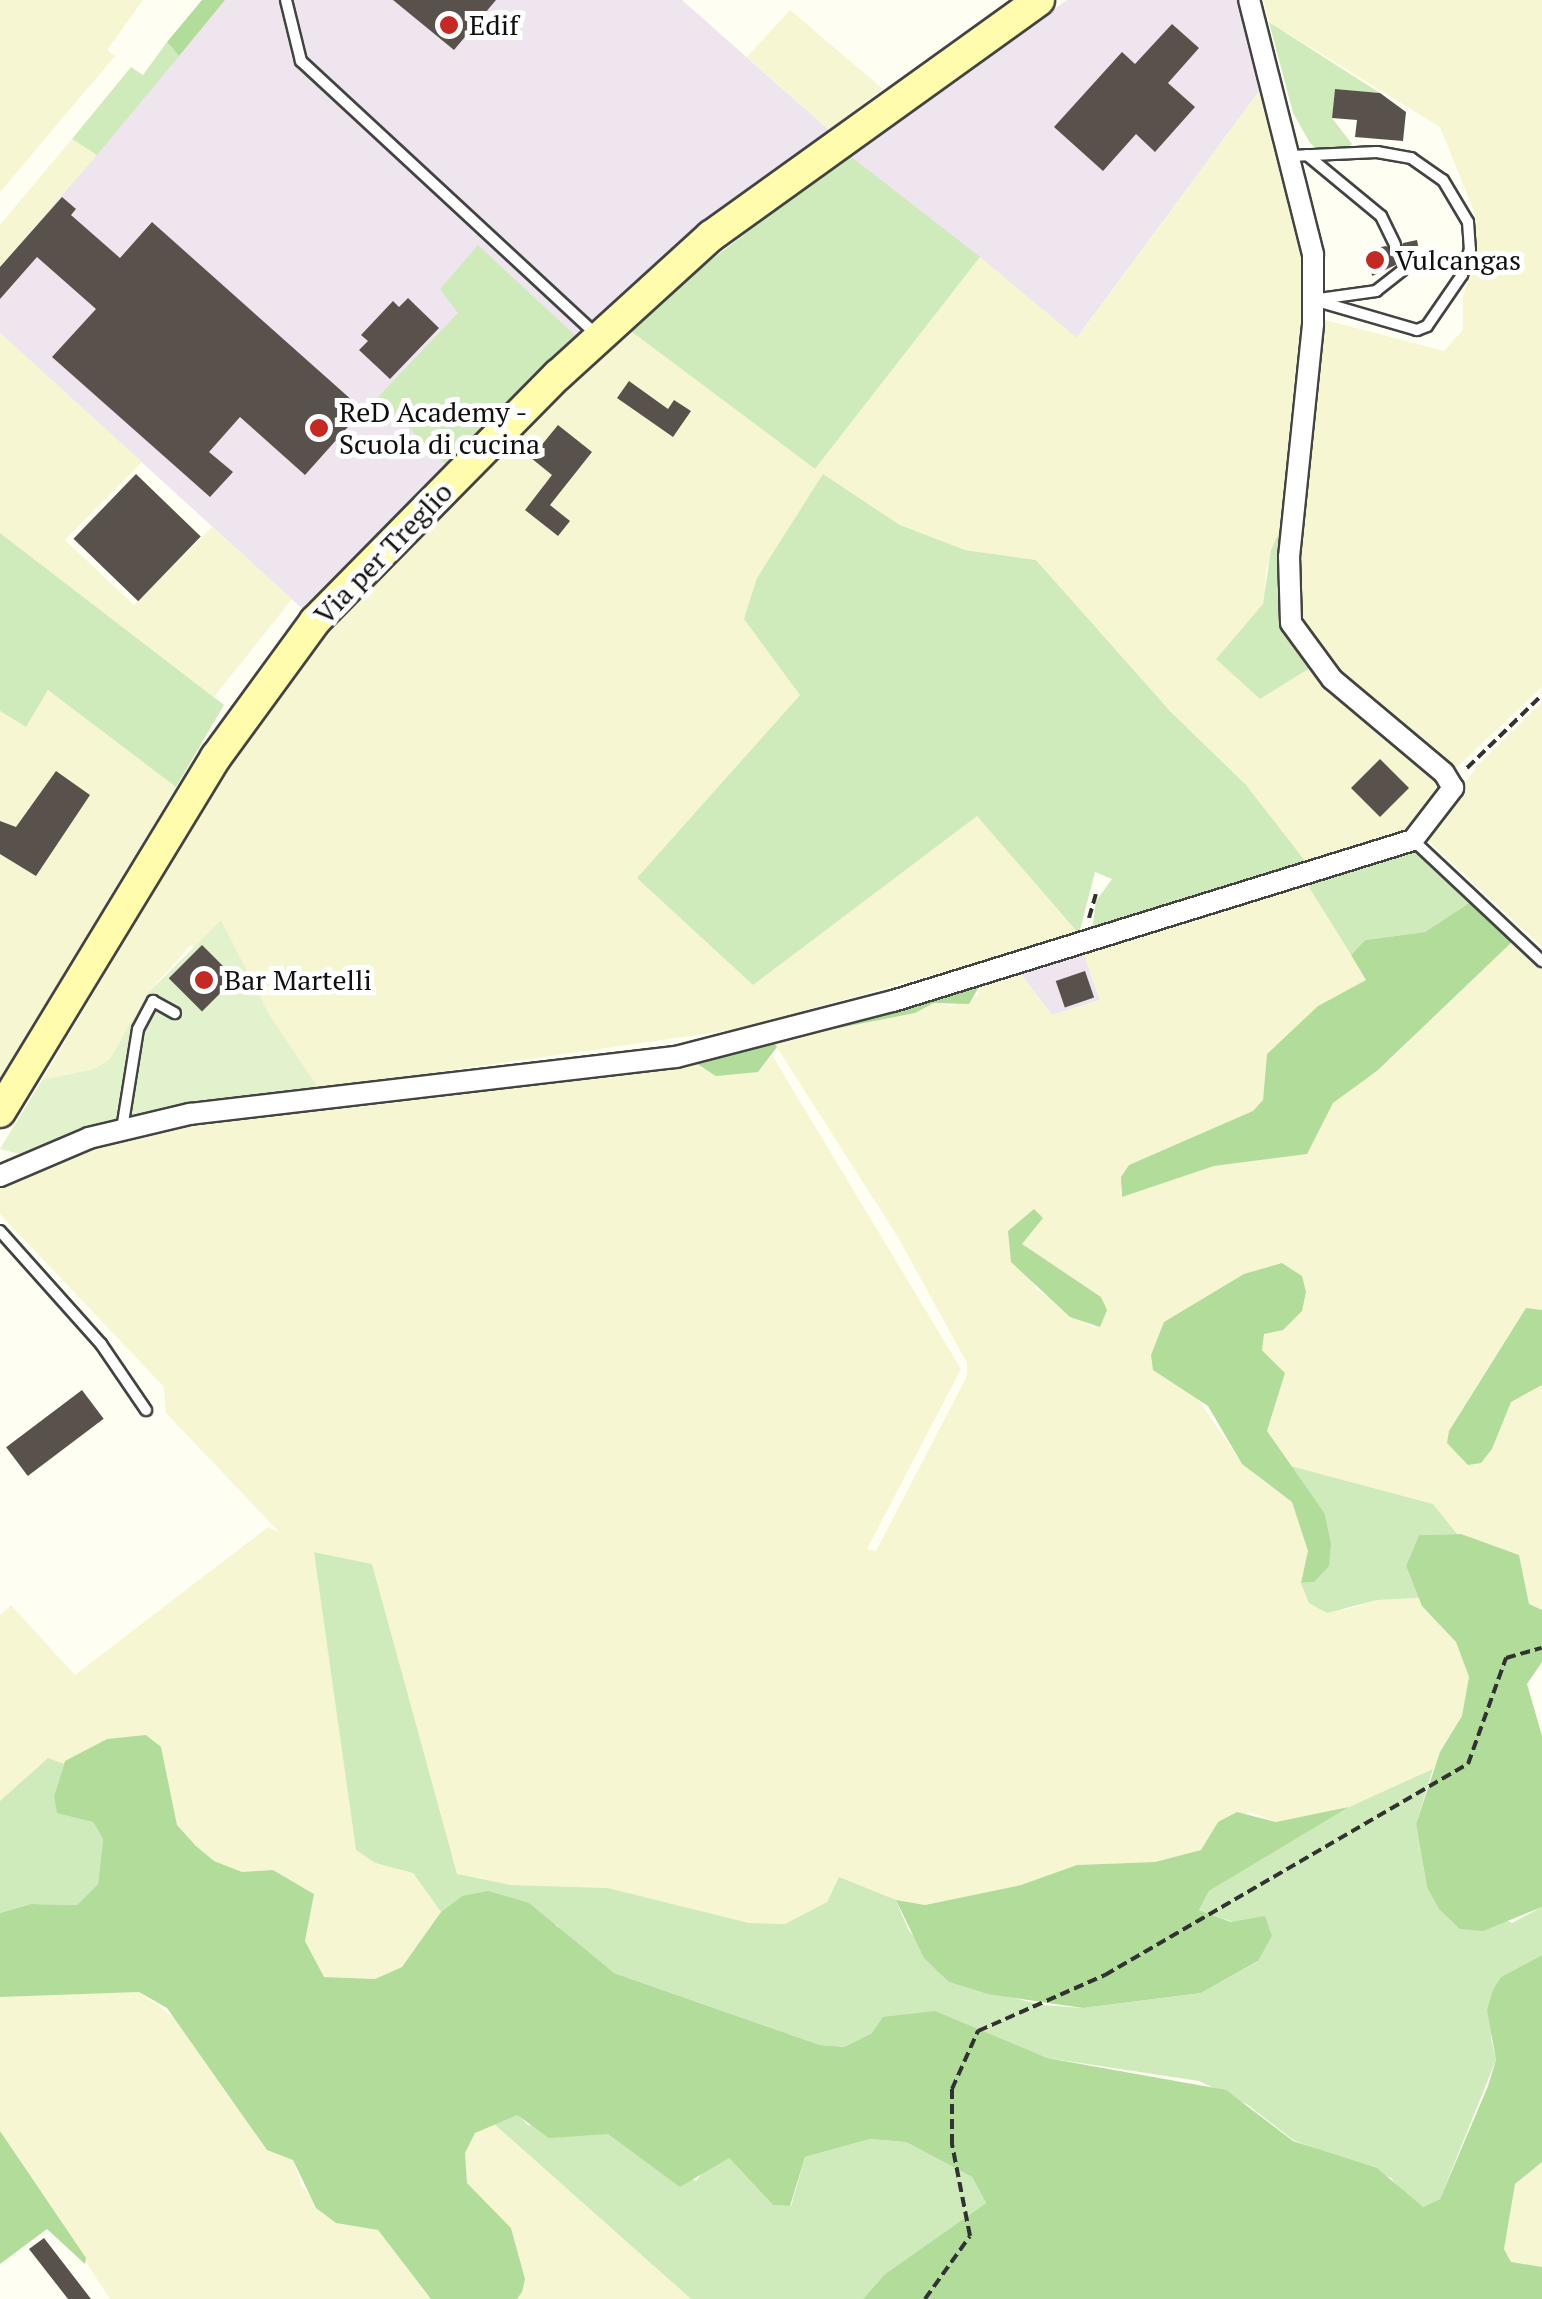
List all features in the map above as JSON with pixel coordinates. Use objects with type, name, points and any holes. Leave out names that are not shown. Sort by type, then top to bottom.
[{"type":"main road","name":"Via per Treglio","points":[[0,1112],[266,684],[315,621],[599,337],[711,236],[1039,0]]},
{"type":"street","points":[[0,1176],[122,1129],[362,1090],[659,1061],[893,1001],[1413,840],[1452,788],[1444,773],[1332,679],[1290,623],[1289,557],[1313,300],[1313,254],[1299,156],[1249,0]]},
{"type":"lane","points":[[286,0],[301,61],[599,337]]},
{"type":"lane","points":[[1299,156],[1381,216],[1395,245]]},
{"type":"lane","points":[[1299,156],[1411,158],[1444,180],[1468,222],[1470,248],[1448,299],[1417,330],[1313,300]]},
{"type":"lane","points":[[1313,300],[1376,291],[1402,271]]},
{"type":"lane","points":[[1413,840],[1542,961]]},
{"type":"lane","points":[[122,1129],[138,1029],[153,1001],[175,1013]]},
{"type":"lane","points":[[0,1231],[101,1344],[146,1410]]},
{"type":"path","points":[[1452,788],[1542,695]]},
{"type":"path","points":[[924,2299],[970,2236],[952,2144],[952,2088],[978,2031],[1105,1975],[1468,1764],[1506,1658],[1542,1648]]},
{"type":"shaded area","points":[[225,0],[682,0],[829,130],[568,344],[307,613],[0,333],[0,267]]},
{"type":"shaded area","points":[[1067,0],[1237,0],[1263,86],[1076,339],[849,155]]},
{"type":"shaded area","points":[[1082,949],[1100,1000],[1052,1015],[1016,968]]},
{"type":"green space","points":[[0,0],[143,0],[107,50],[115,56],[0,192]]},
{"type":"green space","points":[[202,0],[225,0],[179,56],[167,42]]},
{"type":"green space","points":[[1263,0],[1542,0],[1542,687],[1453,771],[1339,677],[1304,628],[1297,575],[1318,318],[1444,351],[1463,330],[1463,296],[1477,254],[1475,214],[1440,127],[1269,22]]},
{"type":"green space","points":[[790,10],[883,89],[829,130],[747,57]]},
{"type":"green space","points":[[1269,22],[1380,93],[1335,89],[1332,118],[1352,144],[1346,149],[1321,152],[1310,143],[1293,113]]},
{"type":"green space","points":[[167,42],[179,56],[97,155],[72,139],[131,67],[143,75]]},
{"type":"green space","points":[[1263,86],[1306,261],[1307,316],[1286,517],[1266,571],[1260,699],[1315,665],[1435,776],[1439,791],[1418,819],[1392,838],[1309,866],[1246,785],[1170,711],[1036,560],[965,550],[900,525],[823,474],[800,695],[638,878],[753,985],[977,815],[1079,934],[739,1029],[319,1089],[269,1014],[191,945],[147,994],[110,1059],[94,1069],[42,1080],[268,700],[390,563],[624,326],[815,469],[980,257],[1077,338]]},
{"type":"green space","points":[[72,139],[97,155],[0,267],[0,225]]},
{"type":"green space","points":[[849,155],[980,257],[815,469],[624,326]]},
{"type":"green space","points":[[478,245],[577,337],[447,466],[378,397],[458,313],[440,289]]},
{"type":"green space","points":[[0,333],[142,462],[65,540],[134,605],[212,527],[292,599],[214,697],[0,533]]},
{"type":"green space","points":[[823,474],[900,525],[965,550],[1036,560],[1170,711],[1246,785],[1309,866],[1092,931],[1096,901],[1112,879],[1095,872],[1079,934],[977,816],[753,985],[637,878],[800,695],[744,619],[757,578]]},
{"type":"green space","points":[[1286,517],[1283,588],[1315,665],[1260,699],[1216,659],[1263,604],[1271,550]]},
{"type":"green space","points":[[0,533],[224,705],[176,787],[48,690],[26,727],[0,711]]},
{"type":"green space","points":[[48,690],[176,787],[0,1080],[0,711],[26,727]]},
{"type":"green space","points":[[1542,702],[1542,947],[1424,837],[1479,764]]},
{"type":"green space","points":[[1410,848],[1472,901],[1425,932],[1365,940],[1351,955],[1305,881]]},
{"type":"green space","points":[[1305,881],[1366,980],[1318,1006],[1267,1054],[1263,1100],[1253,1112],[1129,1165],[1120,1191],[1122,1197],[1214,1166],[1306,1154],[1333,1103],[1393,1057],[1472,974],[1514,940],[1542,965],[1542,1310],[1526,1308],[1449,1431],[1492,1449],[1511,1402],[1542,1385],[1542,1610],[1529,1604],[1519,1555],[1457,1534],[1433,1504],[1287,1465],[1267,1431],[1285,1373],[1262,1349],[1264,1334],[1302,1311],[1153,1369],[1194,1393],[1242,1464],[1292,1502],[1309,1551],[1301,1583],[1344,1610],[1377,1600],[1419,1598],[1456,1642],[1469,1677],[1463,1716],[1433,1769],[1372,1800],[1310,1818],[1276,1822],[1251,1812],[1218,1822],[1201,1850],[1155,1862],[1077,1865],[1021,1885],[925,1905],[888,1899],[839,1877],[827,1902],[785,1924],[749,1923],[608,1888],[511,1885],[456,1874],[372,1564],[315,1552],[356,1850],[375,1863],[413,1873],[441,1912],[403,1966],[375,1979],[323,1977],[305,1941],[313,1893],[273,1870],[242,1872],[214,1861],[196,1846],[177,1825],[161,1747],[107,1739],[64,1764],[48,1758],[0,1801],[0,1615],[11,1605],[75,1675],[268,1527],[280,1533],[166,1413],[164,1387],[0,1214],[0,1183],[125,1131],[686,1057],[703,1069],[758,1072],[772,1055],[961,1369],[867,1549],[876,1551],[967,1376],[967,1363],[899,1239],[773,1041],[915,1013],[935,1003],[951,1006],[977,996],[983,980],[1016,968],[1052,1015],[1100,1000],[1082,949]],"holes":[[[1029,1230],[1022,1244],[1037,1258],[1101,1297],[1095,1329],[1036,1289],[1008,1231]]]},
{"type":"green space","points":[[1472,901],[1514,940],[1378,1070],[1333,1103],[1307,1154],[1214,1166],[1122,1197],[1121,1177],[1129,1165],[1253,1111],[1263,1100],[1267,1054],[1318,1006],[1366,980],[1351,955],[1365,940],[1425,932]]},
{"type":"green space","points":[[221,920],[269,1014],[319,1089],[173,1112],[19,1154],[0,1149],[42,1080],[94,1069],[110,1059],[147,994]]},
{"type":"green space","points":[[983,980],[969,1004],[934,1003],[915,1013],[773,1041],[777,1047],[758,1072],[716,1076],[686,1057]]},
{"type":"green space","points":[[1034,1209],[1043,1218],[1022,1244],[1101,1297],[1107,1310],[1100,1327],[1070,1317],[1011,1262],[1008,1231]]},
{"type":"green space","points":[[1282,1263],[1302,1276],[1306,1292],[1302,1311],[1283,1330],[1264,1334],[1262,1350],[1285,1373],[1267,1431],[1325,1514],[1331,1543],[1329,1566],[1314,1582],[1301,1583],[1308,1551],[1292,1502],[1242,1464],[1208,1406],[1153,1370],[1151,1355],[1164,1322],[1244,1274]]},
{"type":"green space","points":[[1526,1308],[1542,1310],[1542,1385],[1511,1402],[1492,1449],[1481,1463],[1468,1465],[1447,1443],[1449,1431]]},
{"type":"green space","points":[[1287,1465],[1433,1504],[1457,1534],[1419,1535],[1406,1566],[1419,1598],[1377,1600],[1327,1613],[1309,1603],[1301,1583],[1314,1582],[1331,1543],[1325,1514]]},
{"type":"green space","points":[[1461,1534],[1519,1555],[1529,1604],[1542,1610],[1542,1662],[1527,1684],[1542,1736],[1542,1907],[1483,1931],[1460,1929],[1439,1909],[1427,1887],[1416,1824],[1440,1752],[1462,1716],[1469,1677],[1456,1642],[1422,1606],[1406,1566],[1419,1535]]},
{"type":"green space","points":[[314,1552],[372,1564],[457,1874],[511,1885],[608,1888],[749,1923],[785,1924],[827,1902],[839,1877],[896,1900],[908,1929],[949,1982],[1042,2005],[1083,2008],[1201,1993],[1257,1962],[1272,1936],[1199,1910],[1209,1891],[1349,1807],[1433,1769],[1416,1824],[1427,1887],[1512,1923],[1542,1907],[1542,1955],[1501,1977],[1491,2038],[1496,2060],[1440,2199],[1423,2207],[1409,2201],[1391,2178],[1293,2140],[1248,2105],[1199,2081],[1047,2058],[999,2041],[872,2033],[844,2047],[820,2045],[614,1973],[577,1949],[557,1925],[462,1896],[441,1912],[413,1873],[375,1863],[356,1850]]},
{"type":"green space","points":[[146,1735],[161,1747],[177,1825],[196,1846],[214,1861],[242,1872],[273,1870],[314,1894],[305,1941],[324,1977],[375,1979],[402,1967],[441,1912],[462,1896],[488,1891],[529,1903],[614,1973],[820,2045],[844,2047],[872,2033],[883,2017],[935,2011],[1047,2058],[1226,2090],[1293,2141],[1377,2168],[1423,2207],[1440,2199],[1488,2086],[1496,2060],[1487,2010],[1493,1990],[1501,1977],[1542,1955],[1542,2162],[1515,2184],[1504,2249],[1511,2262],[1542,2267],[1542,2299],[863,2299],[885,2274],[986,2203],[972,2177],[906,2142],[870,2139],[805,2157],[790,2206],[773,2205],[729,2158],[680,2187],[608,2134],[549,2138],[517,2115],[475,2133],[465,2153],[467,2183],[511,2228],[525,2279],[522,2292],[517,2299],[431,2299],[378,2230],[336,2223],[316,2208],[293,2160],[267,2150],[167,2008],[139,1992],[0,1997],[0,1913],[31,1904],[77,1905],[98,1884],[103,1839],[93,1822],[57,1813],[54,1796],[65,1761],[107,1739]]},
{"type":"green space","points":[[48,1758],[64,1764],[54,1796],[93,1822],[103,1839],[98,1884],[77,1905],[31,1904],[0,1913],[0,1801]]},
{"type":"green space","points":[[1349,1807],[1209,1891],[1199,1910],[1231,1922],[1265,1916],[1272,1936],[1258,1961],[1201,1993],[1083,2008],[988,1994],[949,1982],[924,1958],[896,1900],[925,1905],[1021,1885],[1077,1865],[1155,1862],[1201,1850],[1218,1822],[1237,1812],[1276,1822]]},
{"type":"green space","points":[[139,1992],[180,2022],[267,2149],[293,2160],[302,2186],[336,2223],[378,2230],[431,2299],[110,2299],[0,2131],[0,1997]]},
{"type":"green space","points":[[517,2114],[528,2125],[608,2134],[696,2181],[708,2166],[729,2158],[773,2205],[791,2206],[805,2157],[870,2139],[906,2142],[972,2177],[986,2203],[885,2274],[863,2299],[691,2299],[493,2123]]},
{"type":"green space","points":[[493,2123],[691,2299],[517,2299],[525,2279],[511,2228],[467,2183],[465,2152],[475,2133]]},
{"type":"green space","points":[[0,2131],[86,2258],[85,2264],[47,2229],[0,2264]]},
{"type":"green space","points":[[1542,2162],[1542,2267],[1526,2267],[1511,2262],[1504,2249],[1508,2203],[1515,2184]]},
{"type":"building","name":"Edif","points":[[393,0],[496,0],[454,50]]},
{"type":"building","points":[[1172,24],[1199,48],[1168,83],[1195,107],[1155,152],[1136,134],[1103,171],[1054,127],[1122,52],[1135,64]]},
{"type":"building","points":[[1335,89],[1380,93],[1406,112],[1403,141],[1355,137],[1357,120],[1332,118]]},
{"type":"building","points":[[62,197],[76,209],[71,215],[120,258],[152,222],[363,410],[305,475],[240,417],[209,452],[233,472],[210,497],[52,357],[96,309],[37,257],[0,299],[0,267]]},
{"type":"building","points":[[1417,240],[1422,266],[1400,263],[1372,276],[1367,250],[1386,246],[1398,253],[1403,243]]},
{"type":"building","points":[[408,298],[439,328],[390,379],[359,350],[368,341],[361,335],[393,301],[399,307]]},
{"type":"building","points":[[629,381],[668,409],[674,400],[691,411],[673,437],[617,398]]},
{"type":"building","points":[[558,425],[592,452],[550,505],[570,521],[558,536],[525,510],[552,475],[531,458]]},
{"type":"building","points":[[136,474],[201,537],[138,601],[73,539]]},
{"type":"building","points":[[1380,759],[1409,788],[1380,817],[1351,788]]},
{"type":"building","points":[[56,771],[90,795],[36,876],[0,854],[0,821],[16,827]]},
{"type":"building","name":"Bar Martelli","points":[[202,945],[235,978],[202,1011],[169,978]]},
{"type":"building","points":[[1085,971],[1094,997],[1065,1008],[1056,981]]},
{"type":"building","points":[[82,1390],[104,1419],[28,1476],[6,1447]]},
{"type":"building","points":[[44,2238],[91,2299],[68,2299],[29,2249]]},
{"type":"place","name":"Edif","points":[[449,25]]},
{"type":"place","name":"Vulcangas","points":[[1375,260]]},
{"type":"place","name":"ReD Academy - Scuola di cucina","points":[[319,428]]},
{"type":"place","name":"Bar Martelli","points":[[204,980]]}]
